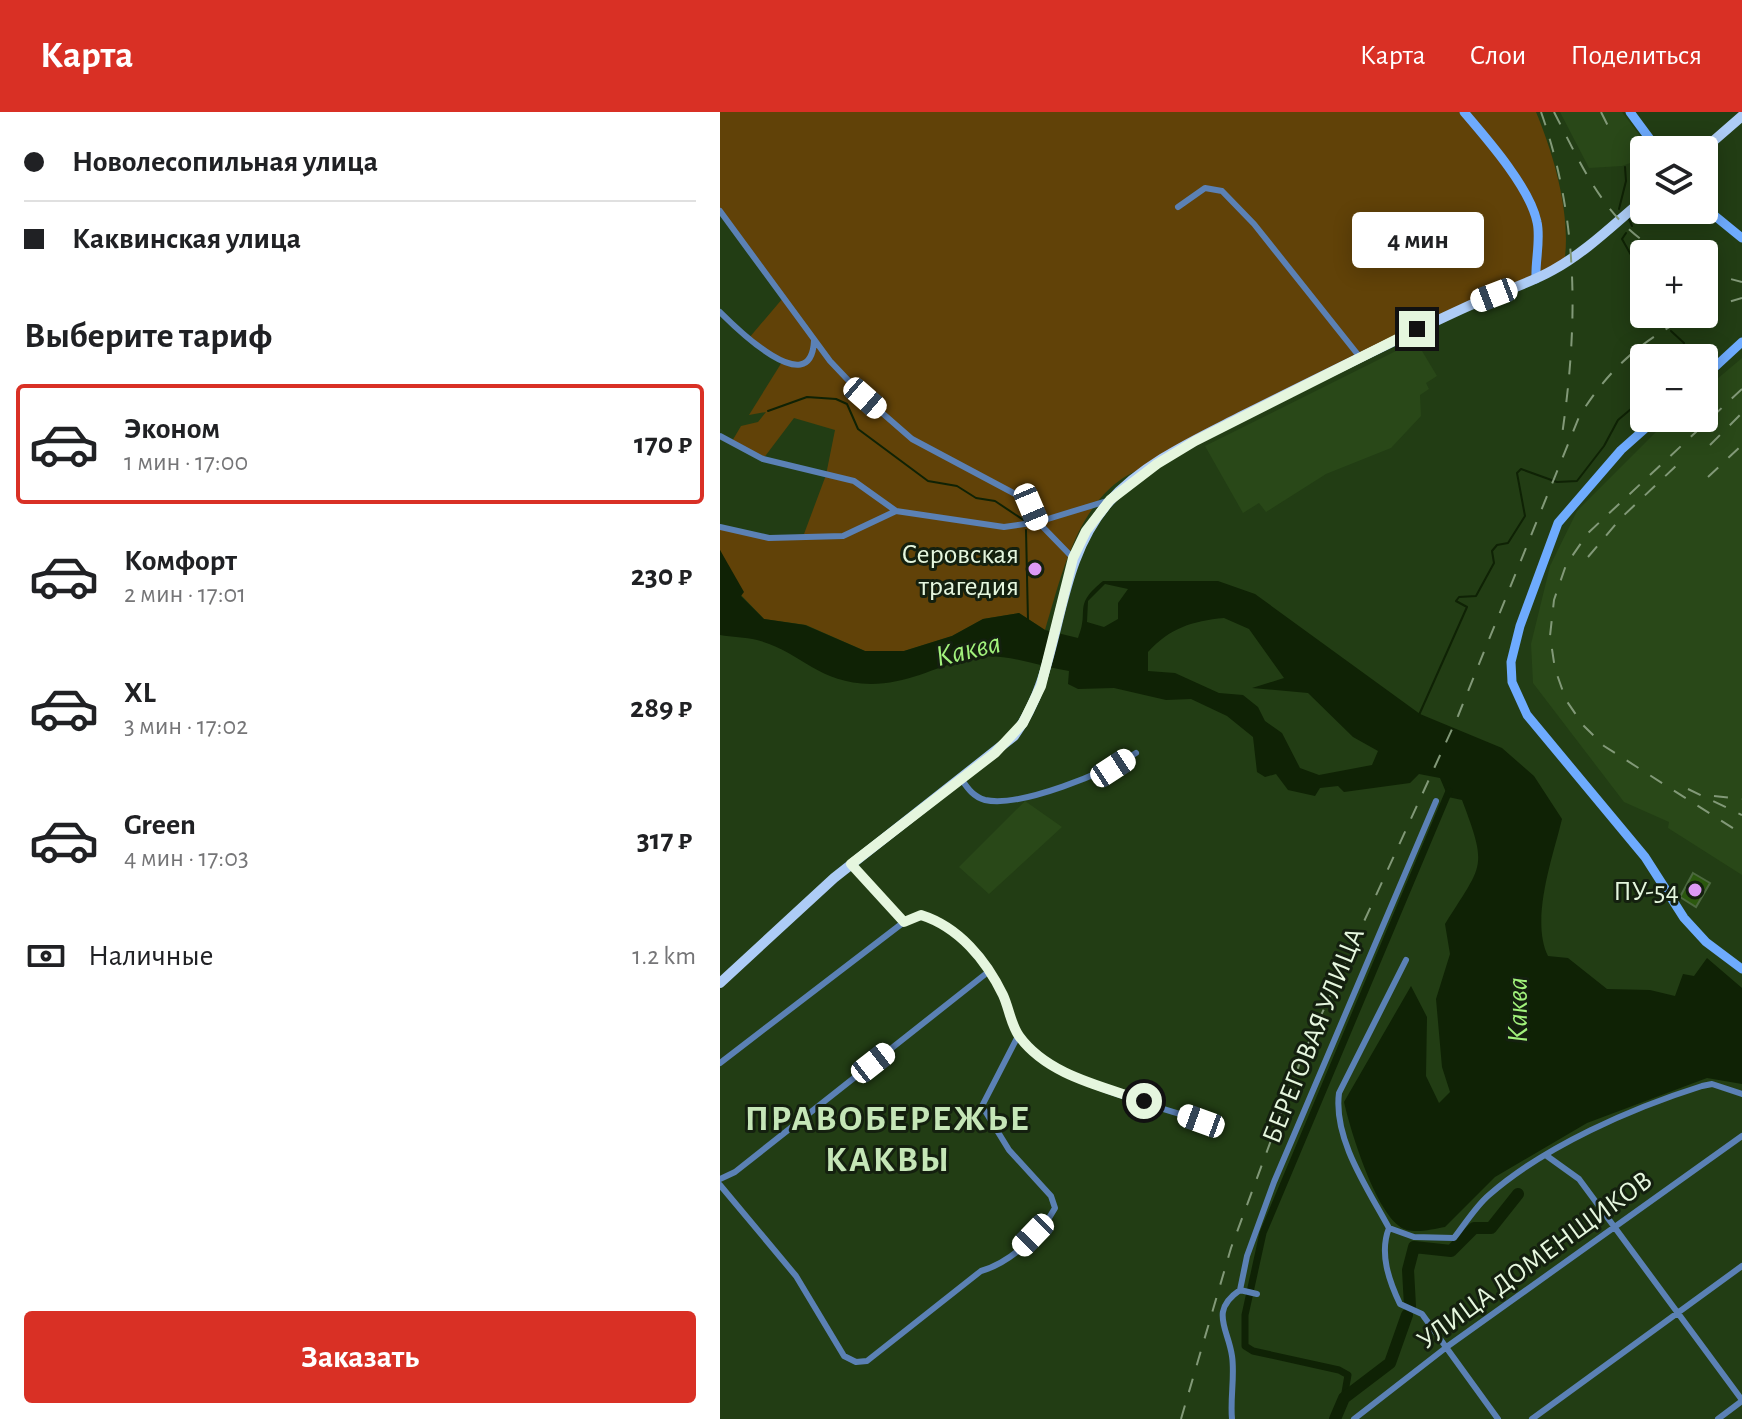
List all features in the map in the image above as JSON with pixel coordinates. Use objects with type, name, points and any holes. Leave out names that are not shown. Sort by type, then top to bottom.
[{"type":"main road","points":[[1464,112],[1501,155],[1532,202],[1538,226],[1536,279]]},
{"type":"main road","points":[[1630,112],[1648,136]]},
{"type":"main road","points":[[1718,137],[1742,116]]},
{"type":"main road","points":[[720,983],[851,864],[962,780],[1014,736],[1031,710],[1041,686],[1073,558],[1086,531],[1110,500],[1157,464],[1195,441],[1359,356],[1536,279],[1573,258],[1630,211]]},
{"type":"main road","points":[[1718,218],[1742,238]]},
{"type":"main road","points":[[1718,364],[1742,342]]},
{"type":"main road","points":[[1642,432],[1612,460],[1558,523],[1517,636],[1512,682],[1527,715],[1645,857],[1684,918],[1706,942],[1742,969]]},
{"type":"street","points":[[1178,207],[1205,188],[1222,191],[1254,224],[1359,356]]},
{"type":"street","points":[[720,211],[830,361],[912,439],[1019,496],[1031,507],[1038,522],[1073,558]]},
{"type":"street","points":[[720,312],[782,362],[795,365],[806,361],[813,352],[814,340]]},
{"type":"street","points":[[720,436],[763,459],[854,481],[896,511],[1004,527],[1038,522],[1110,500]]},
{"type":"street","points":[[720,527],[769,538],[843,536],[896,511]]},
{"type":"street","points":[[962,780],[969,791],[986,800],[1028,796],[1113,768],[1136,753]]},
{"type":"street","name":"БЕРЕГОВАЯ УЛИЦА","points":[[1232,1419],[1232,1356],[1222,1317],[1228,1298],[1240,1290],[1247,1256],[1274,1182],[1365,960],[1436,801]]},
{"type":"street","points":[[851,864],[904,922]]},
{"type":"street","points":[[720,1063],[904,922],[921,915],[940,921],[964,940],[1003,994],[1018,1036],[1058,1071],[1201,1121]]},
{"type":"street","points":[[1406,960],[1339,1093],[1337,1109],[1353,1160],[1389,1228],[1414,1237],[1454,1238],[1488,1195],[1597,1128],[1702,1086],[1712,1084],[1742,1094]]},
{"type":"street","points":[[988,972],[720,1182],[796,1276],[844,1356],[856,1362],[867,1361],[981,1271],[1016,1253],[1055,1208],[1051,1196],[1009,1150],[982,1106],[1018,1036]]},
{"type":"street","name":"УЛИЦА ДОМЕНЩИКОВ","points":[[1354,1419],[1448,1346],[1742,1136]]},
{"type":"street","points":[[1547,1156],[1579,1179],[1742,1401],[1718,1419]]},
{"type":"street","points":[[1389,1228],[1384,1238],[1385,1257],[1390,1282],[1400,1304],[1422,1314],[1498,1419]]},
{"type":"street","points":[[1532,1419],[1742,1266]]},
{"type":"street","points":[[1240,1290],[1257,1294]]},
{"type":"shaded area","points":[[720,112],[1536,112],[1560,186],[1566,226],[1564,264],[1474,303],[1157,464],[1131,473],[1111,488],[1080,529],[1045,630],[1019,613],[983,619],[952,636],[904,651],[865,651],[806,625],[764,619],[741,595],[720,550],[720,527],[769,538],[804,534],[826,475],[835,430],[794,418],[763,459],[731,443],[741,426],[758,422],[766,412],[749,415],[782,362],[749,338],[783,298],[720,211]]},
{"type":"shaded area","points":[[1560,112],[1622,112],[1640,136],[1630,136],[1630,163],[1589,168]]},
{"type":"shaded area","points":[[1416,341],[1437,376],[1426,383],[1429,389],[1420,395],[1421,416],[1391,448],[1326,474],[1266,512],[1259,503],[1243,513],[1205,446]]},
{"type":"shaded area","points":[[1742,358],[1742,875],[1668,828],[1669,822],[1624,802],[1533,683],[1531,644],[1550,566],[1577,511],[1656,432],[1718,432],[1718,378]]},
{"type":"shaded area","points":[[1025,801],[1062,827],[989,894],[959,867]]},
{"type":"water","name":"Каква","points":[[720,550],[744,592],[741,596],[764,619],[805,625],[865,651],[904,651],[952,636],[983,619],[1019,613],[1045,630],[1078,638],[1085,602],[1103,581],[1218,581],[1255,594],[1420,714],[1502,748],[1534,776],[1562,819],[1542,906],[1543,941],[1548,956],[1568,958],[1607,989],[1650,990],[1675,996],[1683,974],[1694,976],[1707,958],[1742,988],[1742,1084],[1707,1078],[1587,1123],[1495,1177],[1445,1227],[1407,1230],[1396,1224],[1376,1194],[1359,1153],[1344,1102],[1411,986],[1427,1017],[1426,1076],[1439,1103],[1450,1092],[1442,1067],[1436,999],[1450,954],[1445,924],[1474,876],[1478,853],[1462,800],[1448,797],[1440,778],[1419,774],[1410,783],[1344,792],[1338,786],[1320,788],[1315,796],[1288,790],[1276,774],[1265,777],[1257,772],[1253,737],[1227,716],[1191,699],[1166,700],[1114,688],[1078,689],[1068,684],[1069,671],[992,656],[966,659],[896,681],[871,684],[852,682],[823,673],[772,645],[720,635]],"holes":[[[1105,584],[1128,589],[1118,603],[1118,619],[1104,627],[1087,622],[1088,601]],[[1224,618],[1249,629],[1284,678],[1252,688],[1308,693],[1353,737],[1378,751],[1372,765],[1319,775],[1300,768],[1282,733],[1265,721],[1258,707],[1243,695],[1219,693],[1175,673],[1148,671],[1148,652],[1173,631],[1202,621]]]},
{"type":"building","name":"ПУ-54","points":[[1693,873],[1710,883],[1696,907],[1680,897]]},
{"type":"waterway","points":[[1619,209],[1626,181],[1625,167]]},
{"type":"waterway","points":[[1629,219],[1632,226]]},
{"type":"waterway","points":[[1626,233],[1622,239],[1630,253]]},
{"type":"waterway","points":[[1671,331],[1684,344]]},
{"type":"waterway","points":[[768,411],[807,397],[836,399],[847,404],[858,429],[928,481],[957,486],[976,498],[995,501],[1025,521]]},
{"type":"waterway","points":[[1419,715],[1467,607],[1456,601],[1459,597],[1476,596],[1494,563],[1492,551],[1497,545],[1508,543],[1525,516],[1517,473],[1521,469],[1557,482],[1577,481],[1604,446],[1618,420],[1630,410]]},
{"type":"waterway","points":[[1026,530],[1028,621]]},
{"type":"waterway","points":[[1344,1398],[1348,1375],[1339,1370],[1253,1351],[1245,1346],[1245,1315],[1263,1233],[1449,791]]},
{"type":"waterway","points":[[1410,1306],[1408,1270],[1414,1247],[1451,1251],[1474,1228],[1491,1228],[1518,1194]]},
{"type":"waterway","points":[[1335,1419],[1344,1398],[1390,1363],[1407,1315]]},
{"type":"railway","points":[[1541,112],[1563,194],[1572,276],[1571,358],[1561,442]]},
{"type":"railway","points":[[1554,112],[1598,193],[1643,240]]},
{"type":"railway","points":[[1601,112],[1611,132]]},
{"type":"railway","points":[[1718,276],[1742,282]]},
{"type":"railway","points":[[1718,305],[1742,298]]},
{"type":"railway","points":[[1181,1419],[1231,1248],[1302,1057],[1458,716],[1579,417],[1615,370],[1643,344],[1668,328]]},
{"type":"railway","points":[[1742,389],[1588,533],[1566,565],[1554,600],[1550,636],[1555,669],[1566,700],[1583,725],[1604,746],[1742,834]]},
{"type":"railway","points":[[1710,445],[1742,413]]},
{"type":"railway","points":[[1708,477],[1742,445]]},
{"type":"railway","points":[[1588,557],[1621,518],[1678,464]]},
{"type":"railway","points":[[1688,789],[1742,815]]},
{"type":"railway","points":[[1714,796],[1742,799]]},
{"type":"place","name":"Серовская трагедия","points":[[1035,569]]},
{"type":"place","name":"ПУ-54","points":[[1695,890]]},
{"type":"district","name":"ПРАВОБЕРЕЖЬЕ КАКВЫ","points":[[888,1138]]},
{"type":"route","points":[[1144,1101],[1058,1071],[1018,1036],[1003,994],[981,958],[964,940],[940,921],[921,915],[904,922],[851,864],[1014,736],[1031,710],[1041,686],[1073,558],[1086,531],[1110,500],[1157,464],[1195,441],[1417,329]]}]
